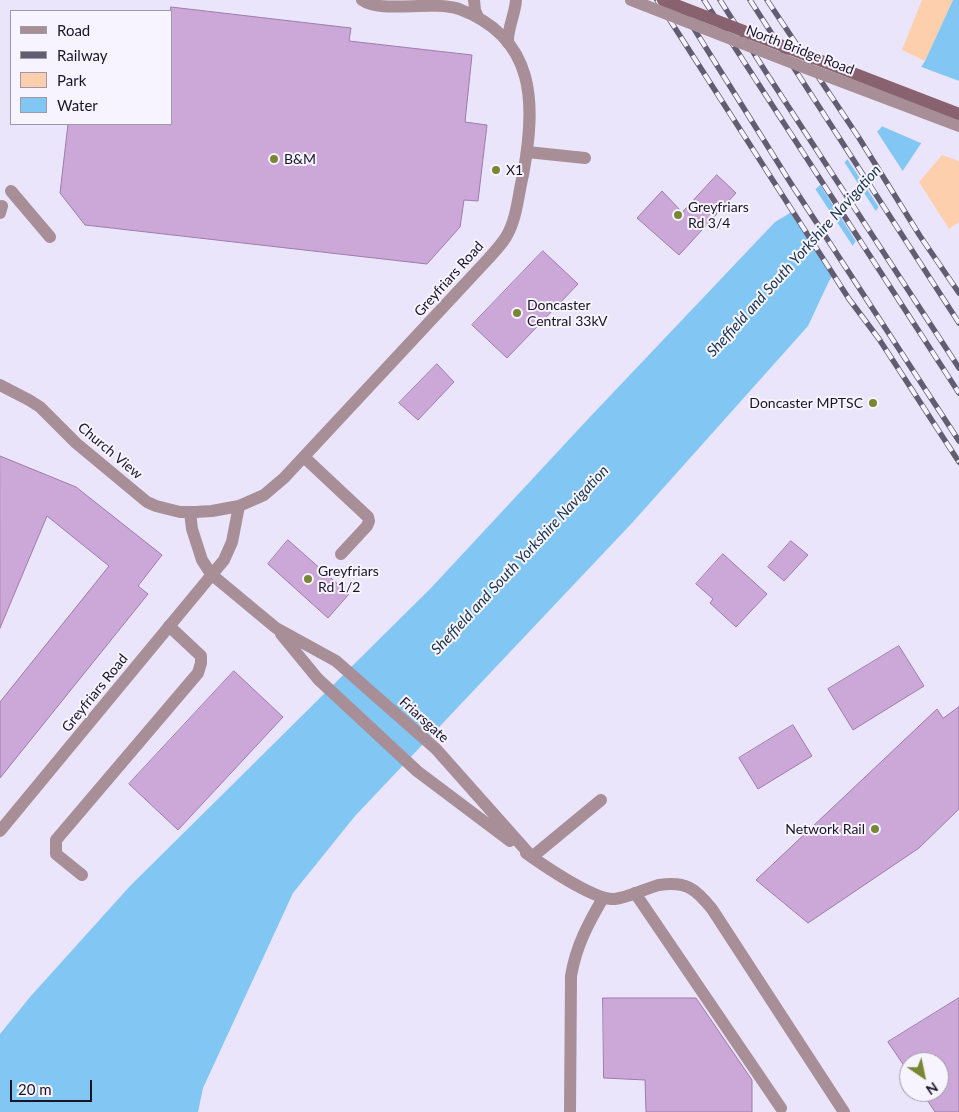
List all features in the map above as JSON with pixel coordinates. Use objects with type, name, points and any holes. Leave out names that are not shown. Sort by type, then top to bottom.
[{"type":"street","name":"Greyfriars Road","points":[[212,511],[239,506],[254,500],[273,488],[489,258],[506,238],[514,217],[527,152],[531,118],[529,92],[518,57],[498,30],[478,17],[444,4],[378,6],[362,0]]},
{"type":"street","points":[[474,0],[478,17]]},
{"type":"street","points":[[508,43],[508,32],[516,0]]},
{"type":"street","name":"North Bridge Road","points":[[631,0],[959,126]]},
{"type":"street","name":"North Bridge Road","points":[[663,0],[959,114]]},
{"type":"street","points":[[527,152],[585,158]]},
{"type":"street","points":[[11,191],[50,236]]},
{"type":"street","name":"Church View","points":[[0,385],[40,407],[76,443],[147,502],[180,512],[212,511]]},
{"type":"street","points":[[304,457],[368,517],[367,526],[341,554]]},
{"type":"street","name":"Greyfriars Road","points":[[0,831],[224,560],[232,542],[239,506]]},
{"type":"street","points":[[190,512],[192,529],[202,560],[212,574]]},
{"type":"street","name":"Friarsgate","points":[[212,574],[276,628],[318,679],[417,771],[532,857],[582,888],[604,898]]},
{"type":"street","points":[[82,875],[56,854],[56,840],[198,673],[200,668],[201,656],[169,626]]},
{"type":"street","name":"Friarsgate","points":[[276,628],[336,661],[436,749],[532,857]]},
{"type":"street","points":[[532,857],[601,800]]},
{"type":"street","points":[[570,1112],[571,976],[574,958],[585,929],[604,898],[613,899],[674,882],[695,889],[702,897],[844,1112]]},
{"type":"street","points":[[634,893],[781,1108]]},
{"type":"green space","points":[[922,0],[953,0],[925,61],[902,50]]},
{"type":"green space","points":[[942,155],[959,161],[959,222],[949,229],[919,182]]},
{"type":"water","name":"Sheffield and South Yorkshire Navigation","points":[[953,0],[959,0],[959,80],[920,145],[829,281],[808,326],[632,523],[355,816],[293,893],[203,1088],[198,1112],[0,1112],[0,1034],[30,997],[130,886],[431,588],[775,222],[790,213],[880,129],[925,61]]},
{"type":"pier","points":[[919,66],[959,81],[959,85],[923,144],[879,125]]},
{"type":"pier","points":[[876,130],[904,173],[880,209],[846,157]]},
{"type":"pier","points":[[843,160],[877,213],[857,243],[819,183]]},
{"type":"pier","points":[[814,187],[854,248],[834,278],[789,210]]},
{"type":"building","name":"B&M","points":[[171,7],[351,28],[349,41],[472,55],[465,122],[487,125],[478,201],[464,200],[460,227],[427,264],[85,225],[60,193],[68,125],[172,125]]},
{"type":"building","name":"Greyfriars Rd 3/4","points":[[717,175],[736,193],[679,255],[637,218],[662,191],[682,212]]},
{"type":"building","name":"Doncaster Central 33kV","points":[[543,251],[578,284],[507,358],[472,325]]},
{"type":"building","points":[[437,364],[454,382],[418,420],[399,403]]},
{"type":"building","points":[[0,456],[76,487],[162,555],[138,586],[148,594],[0,778],[0,702],[109,566],[47,516],[0,628]]},
{"type":"building","name":"Greyfriars Rd 1/2","points":[[288,540],[349,594],[328,618],[268,564]]},
{"type":"building","points":[[791,541],[808,555],[784,581],[768,567]]},
{"type":"building","points":[[723,554],[767,594],[736,627],[710,603],[713,599],[696,584]]},
{"type":"building","points":[[899,646],[924,686],[853,730],[828,689]]},
{"type":"building","points":[[234,671],[283,717],[178,830],[129,784]]},
{"type":"building","name":"Network Rail","points":[[959,707],[959,809],[919,848],[808,923],[756,880],[937,709],[943,718]]},
{"type":"building","points":[[793,725],[812,756],[758,789],[739,758]]},
{"type":"building","points":[[603,998],[696,998],[752,1080],[752,1112],[646,1112],[645,1080],[604,1078]]},
{"type":"building","points":[[959,998],[959,1112],[935,1112],[928,1102],[949,1102],[949,1052],[899,1052],[899,1058],[888,1042]]},
{"type":"railway","points":[[657,0],[849,299],[879,339],[959,462]]},
{"type":"railway","points":[[676,0],[790,182],[959,441]]},
{"type":"railway","points":[[704,0],[959,393]]},
{"type":"railway","points":[[720,0],[959,368]]},
{"type":"railway","points":[[750,0],[959,323]]},
{"type":"railway","points":[[767,0],[959,293]]},
{"type":"place","name":"B&M","points":[[274,159]]},
{"type":"place","name":"X1","points":[[496,170]]},
{"type":"place","name":"Greyfriars Rd 3/4","points":[[678,215]]},
{"type":"place","name":"Doncaster Central 33kV","points":[[517,313]]},
{"type":"place","name":"Doncaster MPTSC","points":[[873,403]]},
{"type":"place","name":"Greyfriars Rd 1/2","points":[[308,579]]},
{"type":"place","name":"Network Rail","points":[[875,829]]}]
